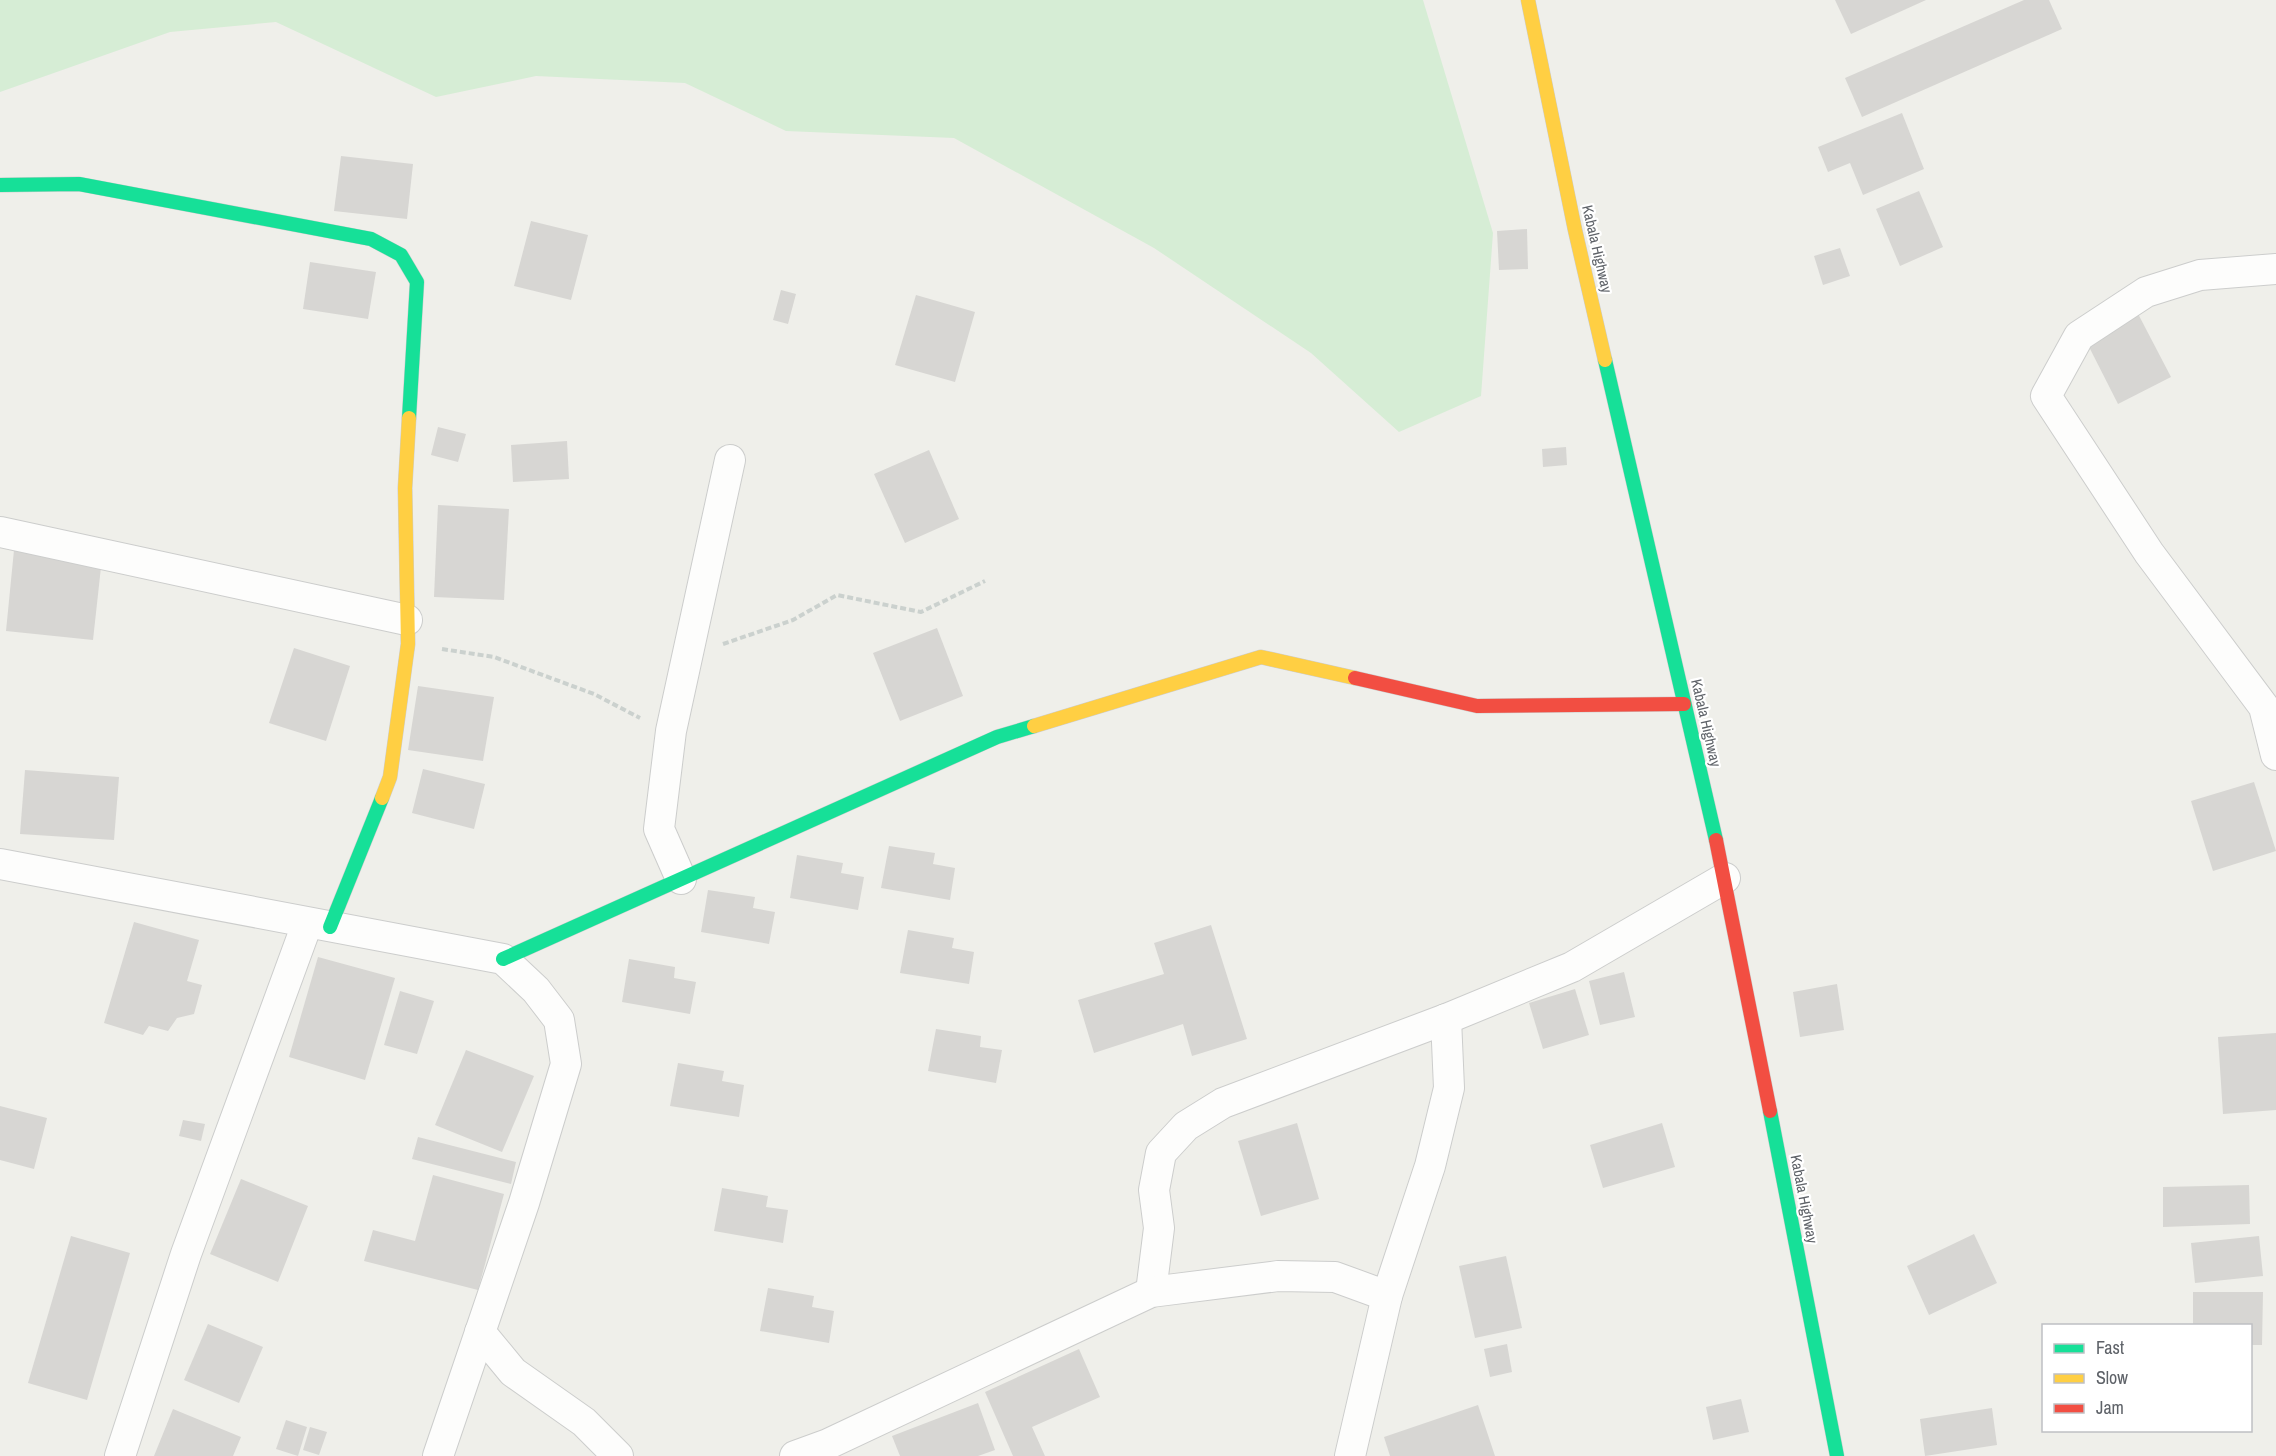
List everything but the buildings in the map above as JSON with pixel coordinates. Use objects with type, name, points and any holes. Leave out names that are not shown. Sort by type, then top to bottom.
[{"type":"street","name":"Kabala Highway","points":[[1528,0],[1575,230],[1725,878],[1837,1456]]},
{"type":"street","points":[[0,185],[79,184],[371,239],[401,255],[417,282],[405,488],[407,632],[390,777],[319,925],[186,1254],[120,1456]]},
{"type":"street","points":[[2276,268],[2200,275],[2146,292],[2079,336],[2046,396],[2149,553],[2264,707],[2276,755]]},
{"type":"street","points":[[681,879],[659,829],[671,731],[730,460]]},
{"type":"street","points":[[0,532],[407,632]]},
{"type":"street","points":[[503,960],[997,737],[1261,657],[1477,706],[1684,704]]},
{"type":"street","points":[[0,864],[503,960],[536,990],[559,1020],[566,1064],[524,1203],[438,1456]]},
{"type":"street","points":[[1151,1292],[1159,1228],[1154,1190],[1161,1153],[1186,1126],[1223,1103],[1446,1019],[1572,967],[1725,878]]},
{"type":"street","points":[[1350,1456],[1387,1296],[1430,1166],[1449,1088],[1446,1019]]},
{"type":"street","points":[[795,1456],[829,1450],[1151,1292],[1278,1276],[1335,1277],[1387,1296]]},
{"type":"street","points":[[480,1332],[513,1372],[584,1422],[618,1456]]},
{"type":"path","points":[[687,657],[793,620],[837,595],[921,612],[985,580]]},
{"type":"path","points":[[407,632],[494,657],[594,693],[631,714],[671,731]]},
{"type":"green space","points":[[0,0],[1423,0],[1493,233],[1481,396],[1399,432],[1311,353],[1154,248],[954,138],[786,131],[685,83],[536,76],[436,97],[276,22],[170,32],[0,92]]},
{"type":"traffic: fast","points":[[0,185],[79,184],[371,239],[401,255],[417,282],[409,418]]},
{"type":"traffic: fast","points":[[1605,360],[1716,840]]},
{"type":"traffic: fast","points":[[503,959],[997,737],[1034,726]]},
{"type":"traffic: fast","points":[[330,927],[382,798]]},
{"type":"traffic: fast","points":[[1770,1111],[1837,1456]]},
{"type":"traffic: slow","points":[[1528,0],[1575,230],[1605,360]]},
{"type":"traffic: slow","points":[[382,798],[390,777],[408,644],[405,488],[409,418]]},
{"type":"traffic: slow","points":[[1034,726],[1261,657],[1355,678]]},
{"type":"traffic: jam","points":[[1355,678],[1477,706],[1684,704]]},
{"type":"traffic: jam","points":[[1716,840],[1770,1111]]}]
